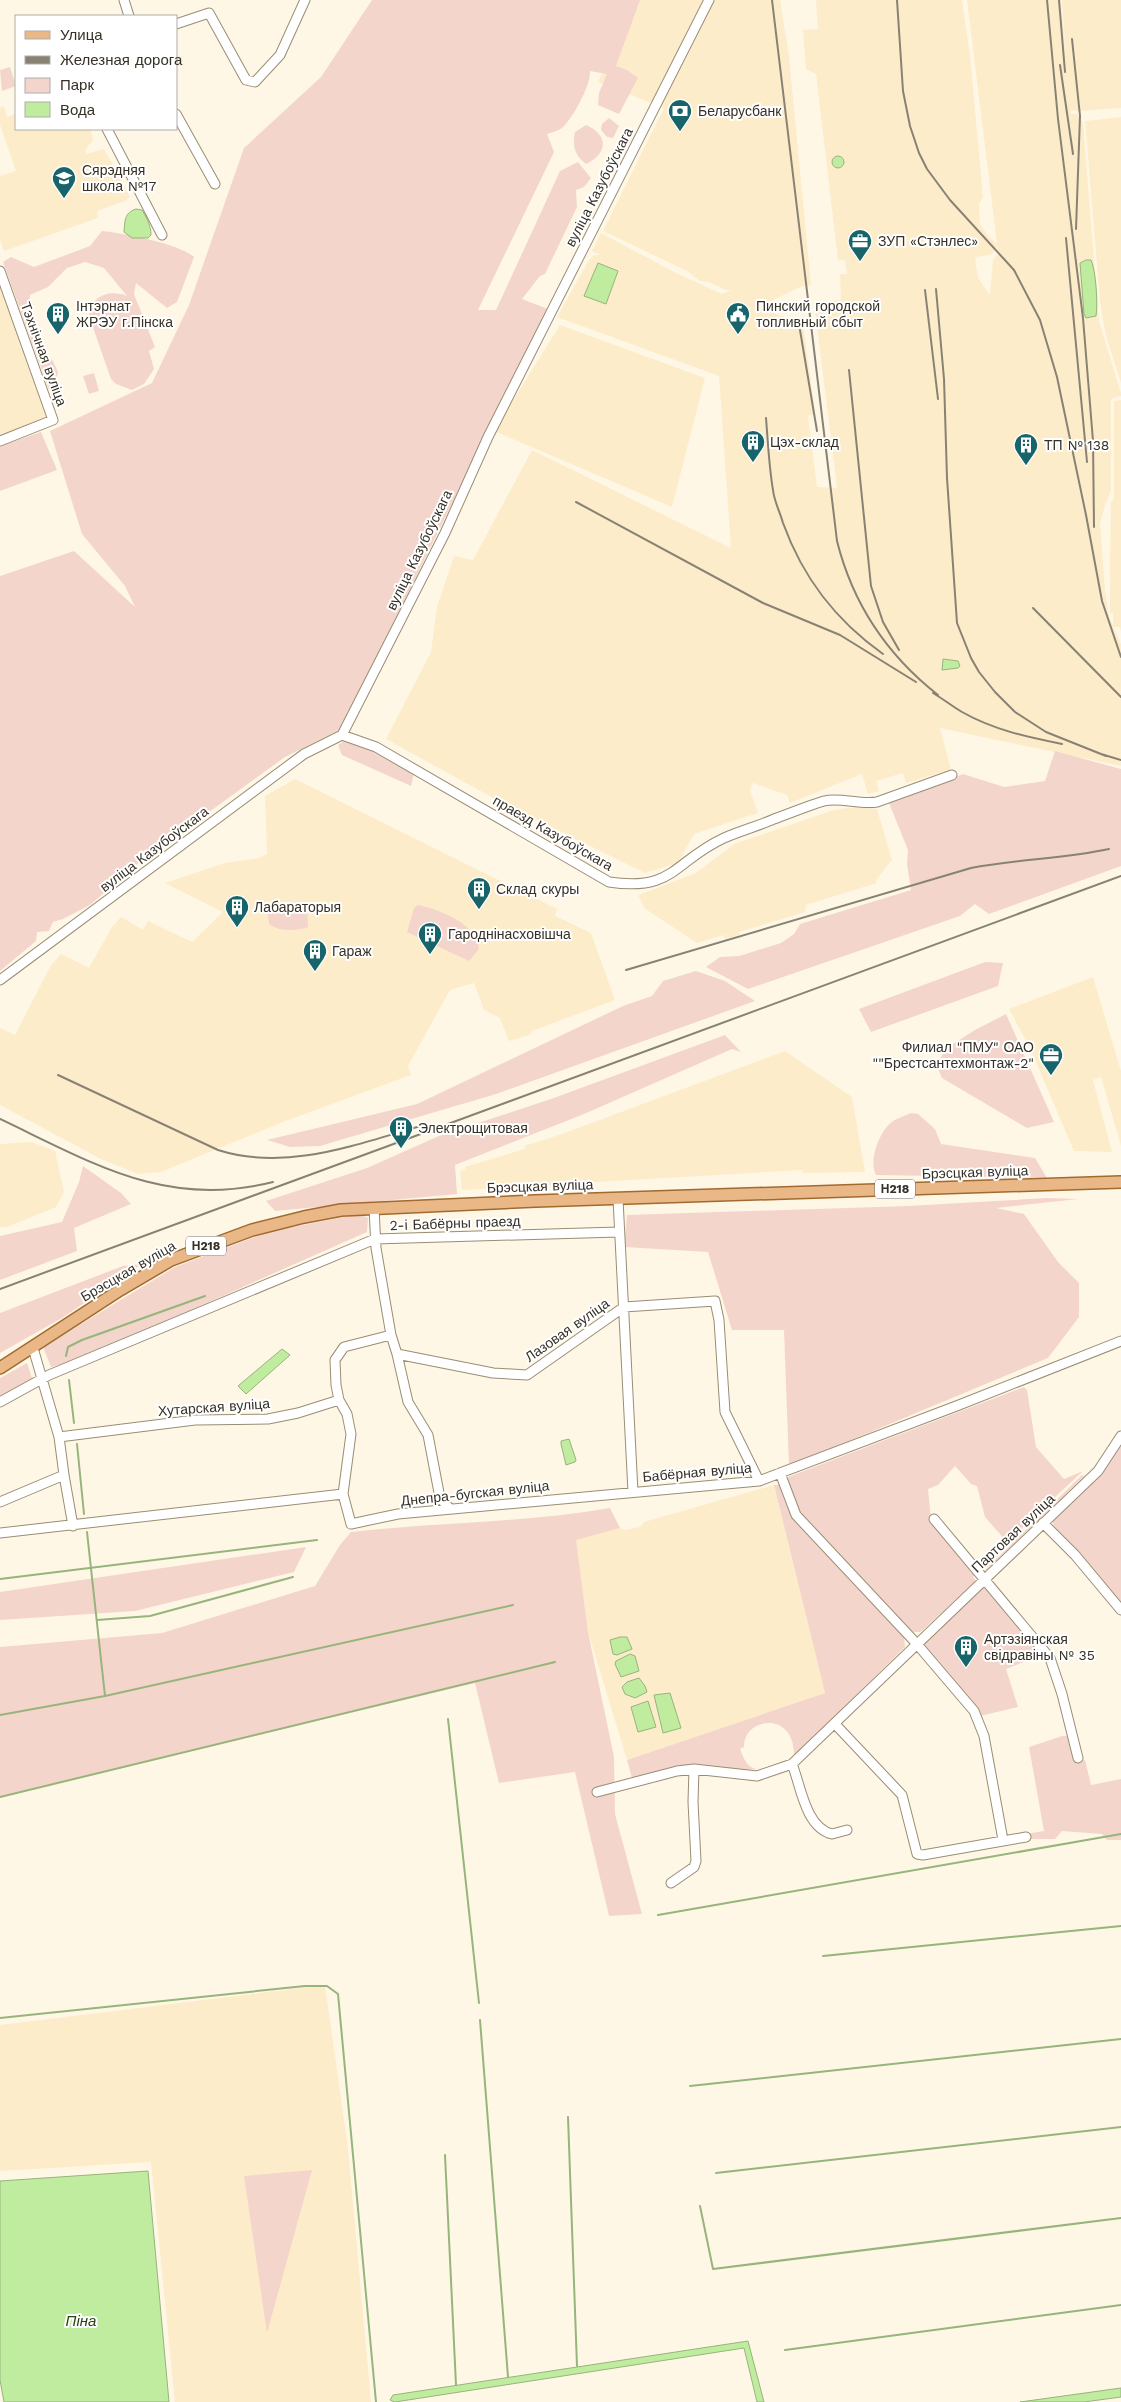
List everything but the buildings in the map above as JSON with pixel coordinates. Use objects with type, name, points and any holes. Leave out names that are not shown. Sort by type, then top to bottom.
[{"type":"main road","name":"Брэсцкая вуліца","points":[[0,1368],[120,1290],[171,1260],[236,1236],[278,1224],[341,1210],[1121,1182]]},
{"type":"street","points":[[124,0],[129,15]]},
{"type":"street","points":[[178,23],[209,13],[246,80],[255,82],[280,55],[305,0]]},
{"type":"street","name":"вуліца Казубоўскага","points":[[0,980],[304,754],[342,735],[444,533],[488,438],[709,0]]},
{"type":"street","points":[[178,118],[214,184]]},
{"type":"street","points":[[108,130],[162,235]]},
{"type":"street","name":"Тэхнічная вуліца","points":[[0,271],[53,420],[0,441]]},
{"type":"street","name":"праезд Казубоўскага","points":[[342,735],[376,747],[609,882],[627,885],[641,884],[666,877],[724,838],[826,800],[866,804],[877,802],[952,775]]},
{"type":"street","name":"Бабёрная вуліца","points":[[618,1199],[618,1232],[634,1492],[759,1481],[1121,1341]]},
{"type":"street","points":[[0,1402],[42,1379],[375,1239],[374,1208]]},
{"type":"street","name":"2-і Бабёрны праезд","points":[[391,1335],[375,1239],[618,1232]]},
{"type":"street","name":"Лазовая вуліца","points":[[397,1354],[494,1373],[527,1375],[624,1307],[715,1301],[719,1320],[725,1412],[759,1481]]},
{"type":"street","points":[[339,1400],[335,1360],[344,1347],[391,1335],[408,1402],[428,1435],[440,1495],[450,1509]]},
{"type":"street","points":[[33,1348],[59,1437],[73,1526]]},
{"type":"street","name":"Днепра-бугская вуліца","points":[[339,1400],[347,1414],[351,1434],[343,1494],[351,1524],[398,1514],[634,1492]]},
{"type":"street","name":"Хутарская вуліца","points":[[59,1437],[195,1420],[268,1419],[298,1413],[339,1400]]},
{"type":"street","name":"Партовая вуліца","points":[[597,1792],[677,1771],[694,1769],[757,1776],[792,1764],[916,1643],[1098,1471],[1121,1436]]},
{"type":"street","points":[[780,1473],[796,1515],[916,1643],[968,1704],[979,1721],[984,1736],[1003,1840]]},
{"type":"street","points":[[0,1502],[64,1475]]},
{"type":"street","points":[[0,1533],[343,1494]]},
{"type":"street","points":[[934,1519],[1050,1658],[1062,1694],[1078,1758]]},
{"type":"street","points":[[1043,1523],[1081,1561],[1121,1610]]},
{"type":"street","points":[[835,1724],[902,1796],[917,1854],[923,1855],[1026,1837]]},
{"type":"street","points":[[792,1764],[807,1809],[820,1829],[832,1834],[847,1830]]},
{"type":"street","points":[[671,1882],[694,1867],[696,1861],[693,1802],[694,1769]]},
{"type":"shaded area","points":[[637,0],[780,0],[789,56],[811,285],[802,286],[769,302],[768,311],[803,324],[815,414],[808,416],[817,487],[837,488],[814,302],[841,300],[840,274],[847,274],[845,260],[838,260],[816,74],[806,69],[803,30],[818,29],[816,0],[962,0],[970,56],[983,197],[979,204],[980,224],[989,237],[997,244],[967,0],[1061,0],[1066,56],[1062,0],[1121,0],[1121,108],[1071,110],[1071,114],[1077,114],[1083,123],[1099,321],[1121,393],[1121,396],[1111,399],[1111,491],[1100,524],[1105,589],[1109,617],[1113,625],[1113,613],[1110,613],[1110,565],[1111,502],[1114,498],[1114,401],[1121,400],[1121,632],[1120,627],[1113,627],[1121,644],[1121,766],[940,728],[951,770],[906,783],[903,773],[876,781],[879,791],[868,794],[862,774],[790,803],[787,795],[753,783],[750,790],[758,813],[694,834],[678,863],[645,873],[497,800],[386,739],[431,652],[437,607],[454,556],[473,560],[532,450],[731,548],[719,376],[557,317],[589,260],[594,255],[601,255],[592,251],[601,233],[676,273],[722,294],[731,290],[725,290],[709,282],[700,281],[687,271],[603,231],[664,108],[598,82]],"holes":[[[997,247],[998,253],[993,260],[990,295],[978,278],[975,257],[991,255]]]},
{"type":"shaded area","name":"Сярэдняя школа №17","points":[[4,106],[7,117],[15,114],[15,130],[90,130],[93,140],[85,150],[87,154],[104,149],[130,197],[125,201],[97,211],[98,218],[4,251],[0,240],[0,176],[16,171],[0,125],[0,108]]},
{"type":"shaded area","points":[[1121,117],[1121,383],[1106,336],[1100,302],[1085,121]]},
{"type":"shaded area","points":[[0,283],[50,419],[0,434]]},
{"type":"shaded area","points":[[560,325],[705,378],[672,507],[494,431]]},
{"type":"shaded area","points":[[295,779],[557,909],[555,916],[591,933],[615,1000],[532,1031],[529,1035],[509,1041],[500,1018],[484,1010],[474,983],[450,990],[408,1066],[411,1075],[288,1120],[161,1172],[138,1174],[101,1159],[0,1105],[0,1028],[15,1035],[51,965],[61,954],[89,968],[112,927],[121,917],[143,930],[148,921],[192,942],[223,912],[165,883],[225,863],[259,858],[267,854],[265,796]]},
{"type":"shaded area","points":[[855,807],[877,809],[892,860],[876,880],[877,883],[806,905],[805,912],[739,932],[739,935],[725,939],[724,935],[697,943],[644,908],[638,895],[696,873],[734,844],[834,810]]},
{"type":"shaded area","points":[[1093,977],[1121,1071],[1121,1146],[1101,1077],[1093,1080],[1112,1152],[1074,1151],[1029,1046],[1009,1009]]},
{"type":"shaded area","points":[[785,1051],[852,1097],[865,1172],[803,1173],[802,1170],[462,1190],[460,1171],[465,1170],[465,1167],[525,1149],[524,1146],[562,1134]]},
{"type":"shaded area","points":[[32,1142],[55,1151],[64,1192],[56,1207],[7,1227],[0,1227],[0,1144]]},
{"type":"shaded area","points":[[774,1485],[825,1693],[627,1760],[588,1632],[575,1539],[620,1528],[625,1530],[640,1527],[644,1522]]},
{"type":"shaded area","points":[[325,1985],[348,2148],[371,2402],[175,2402],[151,2162],[0,2171],[0,2025]]},
{"type":"green space","points":[[372,0],[640,0],[616,66],[627,70],[638,78],[619,114],[598,105],[599,93],[607,74],[590,71],[588,84],[571,117],[562,128],[547,134],[554,152],[478,310],[496,310],[560,171],[578,162],[591,178],[584,187],[576,190],[577,207],[545,274],[540,276],[522,299],[548,309],[341,729],[285,757],[136,865],[90,905],[53,922],[49,931],[37,932],[36,941],[0,971],[0,576],[74,551],[135,607],[125,586],[82,534],[50,431],[152,383],[189,305],[244,148],[321,77]]},
{"type":"green space","points":[[10,67],[15,86],[2,91],[0,70]]},
{"type":"green space","points":[[609,118],[619,126],[613,138],[607,137],[601,130],[602,124]]},
{"type":"green space","points":[[586,125],[599,134],[603,144],[599,155],[586,164],[577,154],[574,142],[575,132]]},
{"type":"green space","points":[[102,231],[164,244],[187,252],[194,257],[177,302],[167,308],[136,283],[134,294],[155,347],[149,351],[154,369],[144,384],[132,390],[116,384],[111,379],[89,316],[93,303],[102,296],[114,293],[127,296],[104,268],[85,262],[67,268],[48,287],[30,295],[29,308],[45,355],[53,361],[58,372],[55,388],[49,390],[3,262],[11,257],[34,267],[90,246]]},
{"type":"green space","points":[[94,373],[99,391],[89,394],[83,376]]},
{"type":"green space","points":[[41,432],[57,470],[0,491],[0,446]]},
{"type":"green space","points":[[346,740],[361,743],[414,773],[411,786],[342,755],[338,745]]},
{"type":"green space","points":[[1055,751],[1121,769],[1121,866],[989,914],[975,904],[960,916],[748,989],[706,967],[720,957],[739,956],[781,943],[794,934],[800,924],[911,890],[907,864],[908,850],[889,803],[963,774],[1004,787],[1045,781]]},
{"type":"green space","points":[[307,903],[308,927],[288,930],[273,927],[269,924],[267,905]]},
{"type":"green space","points":[[418,905],[447,915],[465,925],[472,932],[477,940],[479,949],[469,961],[407,932],[414,908]]},
{"type":"green space","points":[[985,962],[1003,963],[998,986],[871,1032],[859,1009]]},
{"type":"green space","points":[[696,971],[725,981],[755,1001],[496,1094],[320,1146],[290,1147],[267,1140],[417,1104],[623,1006],[652,996],[663,981]]},
{"type":"green space","points":[[1006,1014],[1054,1122],[1027,1128],[942,1078],[937,1066],[945,1049],[975,1030]]},
{"type":"green space","points":[[725,1035],[741,1052],[732,1049],[584,1114],[455,1165],[457,1194],[275,1211],[266,1201],[367,1168],[439,1136],[551,1099]]},
{"type":"green space","points":[[911,1113],[918,1114],[935,1129],[941,1144],[1035,1158],[1047,1178],[876,1175],[873,1162],[874,1154],[883,1132],[894,1121]]},
{"type":"green space","points":[[83,1166],[121,1193],[131,1204],[74,1228],[77,1251],[0,1280],[0,1236],[62,1222],[79,1182]]},
{"type":"green space","points":[[1047,1198],[1078,1199],[996,1208],[1024,1214],[1058,1262],[1079,1283],[1079,1317],[1048,1358],[789,1466],[784,1330],[732,1330],[708,1252],[624,1247],[627,1215],[908,1206]]},
{"type":"green space","points":[[359,1214],[368,1218],[367,1232],[78,1360],[51,1367],[43,1347],[175,1267],[268,1232]]},
{"type":"green space","points":[[142,1264],[62,1318],[0,1353],[0,1313],[123,1266]]},
{"type":"green space","points":[[27,1363],[33,1381],[0,1398],[0,1378]]},
{"type":"green space","points":[[1024,1387],[1027,1390],[1036,1447],[1064,1479],[1083,1471],[1007,1542],[985,1517],[977,1486],[971,1484],[955,1466],[938,1485],[928,1489],[931,1520],[977,1573],[973,1577],[976,1581],[924,1629],[920,1632],[911,1632],[805,1519],[791,1493],[788,1477]]},
{"type":"green space","points":[[1121,1445],[1121,1604],[1058,1533],[1053,1524],[1053,1519],[1103,1471]]},
{"type":"green space","points":[[1082,1475],[1084,1476],[989,1569],[984,1571]]},
{"type":"green space","points":[[774,1485],[779,1485],[786,1505],[797,1523],[904,1637],[905,1647],[794,1756],[792,1741],[786,1731],[778,1725],[769,1723],[752,1729],[746,1737],[744,1747],[740,1749],[748,1765],[758,1769],[632,1778],[627,1760],[825,1693]]},
{"type":"green space","points":[[610,1508],[620,1528],[576,1540],[588,1632],[614,1757],[615,1814],[642,1914],[609,1916],[575,1772],[499,1783],[475,1683],[0,1797],[0,1647],[162,1633],[315,1586],[340,1545],[351,1532],[546,1517]]},
{"type":"green space","points":[[306,1547],[294,1572],[135,1611],[0,1620],[0,1592]]},
{"type":"green space","points":[[984,1585],[1043,1654],[1006,1669],[1018,1707],[980,1716],[924,1648],[924,1643]]},
{"type":"green space","points":[[1062,1736],[1069,1736],[1075,1761],[1085,1760],[1091,1785],[1121,1779],[1121,1840],[1107,1840],[1102,1834],[1062,1831],[1055,1839],[1027,1839],[1025,1834],[1044,1831],[1029,1747]]},
{"type":"green space","points":[[312,2170],[267,2333],[244,2176]]},
{"type":"water","points":[[840,156],[843,157],[843,167],[836,168],[833,167],[832,160],[833,157]]},
{"type":"water","points":[[136,209],[142,210],[148,222],[151,235],[148,238],[132,238],[124,232],[127,215]]},
{"type":"water","points":[[1091,260],[1093,265],[1097,304],[1096,316],[1086,318],[1084,314],[1080,263]]},
{"type":"water","points":[[598,263],[618,271],[606,304],[584,296]]},
{"type":"water","points":[[943,659],[958,661],[960,666],[958,668],[942,670]]},
{"type":"water","points":[[282,1349],[290,1355],[246,1394],[238,1386]]},
{"type":"water","points":[[569,1439],[576,1460],[566,1465],[561,1441]]},
{"type":"water","points":[[627,1637],[632,1649],[617,1655],[613,1654],[610,1640]]},
{"type":"water","points":[[630,1654],[635,1656],[639,1671],[621,1677],[615,1664],[616,1661]]},
{"type":"water","points":[[639,1678],[647,1692],[635,1698],[625,1694],[622,1687],[627,1682]]},
{"type":"water","points":[[670,1693],[681,1728],[663,1733],[654,1695]]},
{"type":"water","points":[[648,1701],[656,1727],[638,1732],[631,1707]]},
{"type":"water","name":"Піна","points":[[148,2171],[169,2402],[4,2402],[0,2380],[0,2181]]},
{"type":"water","points":[[748,2341],[764,2402],[757,2402],[744,2348],[395,2402],[390,2400],[393,2395]]},
{"type":"water","points":[[1121,2388],[1121,2397],[1084,2402],[1020,2402]]},
{"type":"waterway","points":[[66,1356],[68,1347],[82,1340],[205,1296]]},
{"type":"waterway","points":[[69,1380],[74,1423]]},
{"type":"waterway","points":[[77,1444],[84,1514]]},
{"type":"waterway","points":[[87,1532],[105,1696]]},
{"type":"waterway","points":[[0,1579],[317,1540]]},
{"type":"waterway","points":[[97,1620],[150,1616],[293,1577]]},
{"type":"waterway","points":[[0,1715],[105,1696],[513,1605]]},
{"type":"waterway","points":[[0,1797],[555,1662]]},
{"type":"waterway","points":[[448,1719],[479,2003]]},
{"type":"waterway","points":[[658,1915],[1121,1834]]},
{"type":"waterway","points":[[823,1956],[1121,1926]]},
{"type":"waterway","points":[[0,2018],[305,1986],[327,1986],[338,1994],[376,2402]]},
{"type":"waterway","points":[[480,2020],[508,2377]]},
{"type":"waterway","points":[[690,2086],[1121,2039]]},
{"type":"waterway","points":[[568,2117],[577,2366]]},
{"type":"waterway","points":[[716,2173],[1121,2127]]},
{"type":"waterway","points":[[445,2155],[456,2385]]},
{"type":"waterway","points":[[700,2206],[713,2269],[1121,2218]]},
{"type":"waterway","points":[[785,2350],[1121,2305]]},
{"type":"railway","points":[[772,0],[837,541],[852,586],[874,627],[903,663],[938,695]]},
{"type":"railway","points":[[897,0],[903,91],[910,126],[919,153],[927,169],[950,200],[1014,270],[1040,320],[1057,377],[1102,601],[1121,657]]},
{"type":"railway","points":[[1047,0],[1058,119],[1083,318],[1093,441],[1094,527]]},
{"type":"railway","points":[[1059,0],[1065,72]]},
{"type":"railway","points":[[1072,39],[1080,116],[1076,229]]},
{"type":"railway","points":[[1060,65],[1073,154]]},
{"type":"railway","points":[[1066,238],[1087,462]]},
{"type":"railway","points":[[936,289],[944,379],[947,478],[957,623],[971,658],[979,672],[1015,712],[1046,732],[1106,756]]},
{"type":"railway","points":[[925,290],[938,399]]},
{"type":"railway","points":[[800,330],[817,431]]},
{"type":"railway","points":[[849,370],[871,586],[883,622],[899,650]]},
{"type":"railway","points":[[766,418],[775,498],[783,523],[800,562],[822,596],[836,612],[850,627],[883,654]]},
{"type":"railway","points":[[576,502],[763,603],[840,635],[916,682]]},
{"type":"railway","points":[[1033,608],[1121,697]]},
{"type":"railway","points":[[933,693],[962,712],[986,724],[1023,736],[1062,744]]},
{"type":"railway","points":[[1101,754],[1121,760]]},
{"type":"railway","points":[[626,970],[971,868],[1109,849]]},
{"type":"railway","points":[[0,1289],[1121,876]]},
{"type":"railway","points":[[58,1075],[218,1150],[244,1156],[270,1158],[322,1153],[424,1125]]},
{"type":"railway","points":[[0,1119],[99,1165],[131,1177],[164,1186],[198,1190],[234,1189],[273,1182]]},
{"type":"place","name":"Беларусбанк","points":[[680,132]]},
{"type":"place","name":"Сярэдняя школа №17","points":[[64,199]]},
{"type":"place","name":"ЗУП «Стэнлес»","points":[[860,262]]},
{"type":"place","name":"Інтэрнат ЖРЭУ г.Пінска","points":[[58,335]]},
{"type":"place","name":"Пинский городской топливный сбыт","points":[[738,335]]},
{"type":"place","name":"Цэх-склад","points":[[753,463]]},
{"type":"place","name":"ТП № 138","points":[[1026,466]]},
{"type":"place","name":"Склад скуры","points":[[479,910]]},
{"type":"place","name":"Лабараторыя","points":[[237,928]]},
{"type":"place","name":"Гароднінасховішча","points":[[430,955]]},
{"type":"place","name":"Гараж","points":[[315,972]]},
{"type":"place","name":"Филиал \"ПМУ\" ОАО \"\"Брестсантехмонтаж-2\"","points":[[1051,1076]]},
{"type":"place","name":"Электрощитовая","points":[[401,1149]]},
{"type":"place","name":"Артэзіянская свідравіны № 35","points":[[966,1668]]}]
